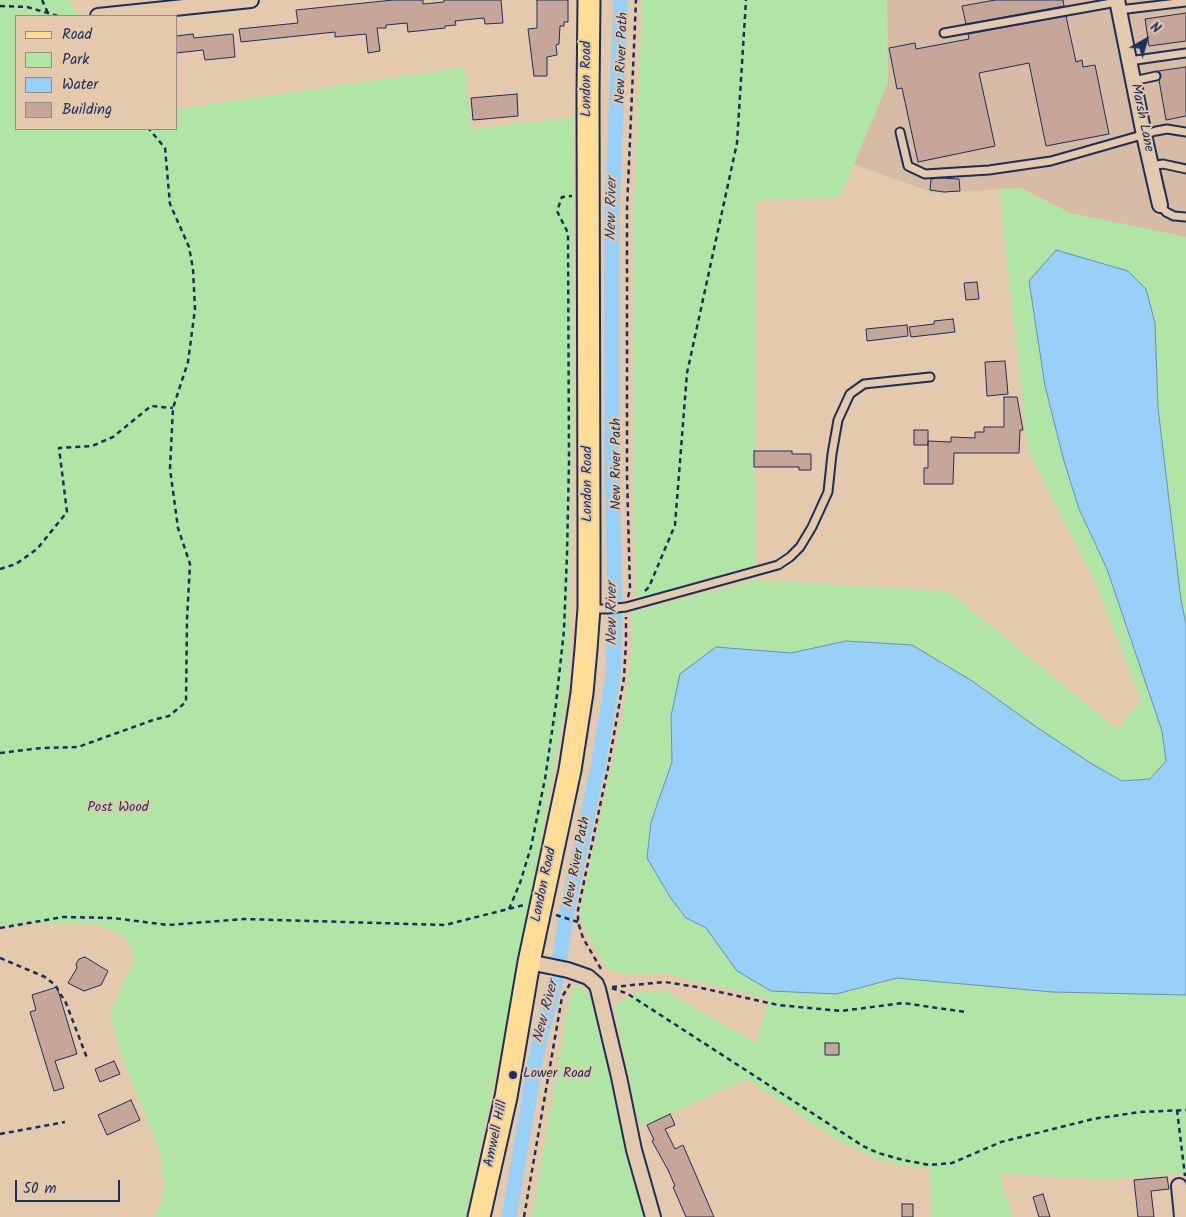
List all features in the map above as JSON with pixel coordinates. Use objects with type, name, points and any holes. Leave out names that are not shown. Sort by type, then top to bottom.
[{"type":"main road","name":"London Road","points":[[539,964],[549,914],[582,693],[598,609],[588,196],[589,0]]},
{"type":"main road","name":"Amwell Hill","points":[[479,1217],[539,964]]},
{"type":"street","points":[[108,15],[250,0]]},
{"type":"street","name":"Marsh Lane","points":[[1118,4],[1160,205]]},
{"type":"street","points":[[539,964],[571,975],[588,977],[596,984],[619,1077],[634,1150],[653,1217]]},
{"type":"street","points":[[1182,1217],[1184,1183]]},
{"type":"lane","points":[[944,33],[1118,4],[1186,2]]},
{"type":"lane","points":[[1129,60],[1186,53]]},
{"type":"lane","points":[[1133,81],[1156,76]]},
{"type":"lane","points":[[900,132],[908,166],[925,174],[989,170],[1051,161],[1167,129],[1186,132]]},
{"type":"lane","points":[[1151,166],[1163,164],[1186,169]]},
{"type":"lane","points":[[1160,205],[1166,212],[1174,216],[1186,217]]},
{"type":"lane","points":[[598,609],[623,607],[778,565],[790,557],[800,547],[812,527],[828,492],[838,420],[850,394],[864,384],[930,377]]},
{"type":"path","points":[[42,0],[48,13]]},
{"type":"path","name":"New River Path","points":[[578,922],[581,896],[608,768],[624,678],[626,642],[623,607],[630,590],[627,475],[627,209],[636,0]]},
{"type":"path","points":[[643,593],[649,587],[675,525],[687,373],[736,143],[746,0]]},
{"type":"path","points":[[0,6],[27,8],[55,15]]},
{"type":"path","points":[[0,753],[41,748],[78,747],[169,716],[186,702],[190,564],[178,528],[170,469],[173,408],[188,362],[195,309],[193,269],[189,248],[170,204],[165,148],[150,130]]},
{"type":"path","points":[[509,909],[520,883],[531,847],[545,779],[564,630],[569,462],[568,233],[557,211],[562,198],[566,196],[588,196]]},
{"type":"path","points":[[0,569],[16,564],[38,549],[67,512],[59,448],[92,446],[113,437],[151,406],[173,408]]},
{"type":"path","points":[[628,598],[637,596]]},
{"type":"path","points":[[0,928],[63,917],[113,918],[168,925],[244,919],[445,925],[525,905],[578,922],[584,938],[598,962]]},
{"type":"path","points":[[0,958],[45,978],[55,985],[66,1003],[87,1058]]},
{"type":"path","points":[[524,1217],[562,997],[571,975]]},
{"type":"path","points":[[966,1012],[903,1002],[841,1012],[778,1005],[665,982],[609,987],[628,994],[863,1146],[878,1153],[903,1160],[930,1165],[952,1163],[1002,1142],[1093,1118],[1140,1112],[1186,1110]]},
{"type":"path","points":[[1177,1110],[1184,1183]]},
{"type":"path","points":[[0,1134],[65,1122]]},
{"type":"shaded area","points":[[887,0],[1186,0],[1186,237],[1070,213],[1021,188],[934,193],[853,164],[888,83]]},
{"type":"green space","name":"Post Wood","points":[[0,0],[69,0],[79,15],[15,15],[15,130],[178,130],[178,109],[465,67],[471,129],[574,117],[574,394],[568,692],[517,971],[466,1217],[154,1217],[164,1189],[160,1151],[123,1060],[110,1017],[118,993],[135,959],[128,939],[99,925],[48,923],[0,926]]},
{"type":"green space","points":[[642,0],[887,0],[888,83],[840,197],[756,201],[755,565],[636,600],[633,474],[634,209]]},
{"type":"green space","points":[[1021,188],[1070,213],[1186,237],[1186,624],[1181,600],[1158,408],[1155,323],[1029,281],[1045,386],[1064,461],[1079,509],[1107,569],[1137,654],[1162,731],[1166,761],[1150,779],[1122,781],[1092,764],[1035,726],[972,681],[912,645],[846,641],[791,653],[716,647],[671,716],[672,762],[651,822],[647,857],[670,897],[686,918],[836,994],[897,978],[1052,992],[1186,995],[1186,1173],[1107,1180],[999,1173],[1013,1217],[931,1217],[930,1169],[900,1165],[870,1157],[837,1140],[747,1079],[640,1127],[614,1005],[638,992],[664,990],[756,1043],[769,999],[665,973],[631,976],[608,969],[596,950],[579,915],[622,719],[632,655],[631,612],[755,580],[948,591],[1117,729],[1141,700],[1096,584],[1028,450],[999,189]]},
{"type":"green space","points":[[576,985],[581,987],[590,996],[594,1005],[644,1217],[532,1217],[569,999]]},
{"type":"water","points":[[1056,250],[1128,271],[1146,289],[1155,323],[1158,408],[1181,600],[1186,624],[1186,995],[1052,992],[897,978],[836,994],[771,991],[737,971],[706,928],[686,918],[670,897],[647,858],[651,822],[672,762],[671,716],[680,674],[716,647],[791,653],[846,641],[912,645],[972,681],[1092,764],[1122,781],[1150,779],[1166,761],[1162,731],[1107,569],[1079,509],[1064,461],[1045,386],[1029,281]]},
{"type":"building","points":[[393,0],[423,0],[423,4],[444,2],[444,0],[501,0],[503,23],[485,24],[484,18],[473,19],[455,21],[456,25],[445,26],[445,28],[408,32],[407,23],[386,25],[386,28],[377,28],[380,51],[368,53],[366,34],[335,37],[335,32],[241,42],[239,29],[298,23],[296,10]]},
{"type":"building","points":[[537,0],[568,0],[568,22],[564,22],[564,26],[560,26],[559,44],[556,45],[557,55],[547,57],[547,76],[534,76],[528,29],[537,28]]},
{"type":"building","points":[[995,0],[1063,0],[1064,6],[966,24],[962,6]]},
{"type":"building","points":[[1186,13],[1186,41],[1149,46],[1145,19]]},
{"type":"building","points":[[1066,16],[1076,62],[1082,60],[1083,67],[1095,65],[1109,134],[1046,146],[1029,63],[979,73],[995,146],[918,162],[902,88],[897,89],[889,48],[915,43],[916,49],[969,39],[968,34]]},
{"type":"building","points":[[193,34],[194,38],[233,34],[235,57],[205,60],[203,50],[178,53],[178,36]]},
{"type":"building","points":[[1186,67],[1186,116],[1166,120],[1159,80],[1161,75],[1158,71]]},
{"type":"building","points":[[517,94],[518,116],[473,120],[471,98]]},
{"type":"building","points":[[931,179],[959,179],[960,191],[944,192],[930,190]]},
{"type":"building","points":[[977,282],[979,299],[966,300],[964,283]]},
{"type":"building","points":[[953,319],[955,332],[911,337],[909,327],[934,324],[934,321]]},
{"type":"building","points":[[907,325],[908,336],[867,341],[866,329]]},
{"type":"building","points":[[1005,361],[1008,394],[987,396],[985,362]]},
{"type":"building","points":[[1004,397],[1017,397],[1023,430],[1020,430],[1019,453],[954,453],[953,484],[924,484],[924,468],[928,468],[928,441],[951,442],[951,437],[975,438],[975,432],[984,432],[984,427],[1004,427]]},
{"type":"building","points":[[914,430],[928,430],[928,445],[914,445]]},
{"type":"building","points":[[754,451],[792,451],[792,454],[811,454],[811,470],[799,470],[799,467],[754,467]]},
{"type":"building","points":[[85,957],[108,971],[101,985],[84,991],[68,983],[77,968],[76,964],[79,959]]},
{"type":"building","points":[[57,987],[77,1054],[55,1061],[64,1088],[54,1091],[30,1012],[36,1010],[32,995]]},
{"type":"building","points":[[825,1043],[839,1043],[839,1055],[825,1055]]},
{"type":"building","points":[[114,1061],[120,1074],[100,1082],[95,1069]]},
{"type":"building","points":[[131,1100],[140,1120],[107,1135],[98,1115]]},
{"type":"building","points":[[670,1114],[675,1125],[665,1129],[675,1149],[683,1145],[714,1217],[686,1217],[668,1170],[652,1141],[654,1140],[647,1125]]},
{"type":"building","points":[[1167,1177],[1169,1189],[1151,1191],[1154,1217],[1138,1217],[1134,1180]]},
{"type":"building","points":[[1043,1194],[1050,1217],[1039,1217],[1033,1197]]},
{"type":"building","points":[[902,1204],[913,1204],[913,1217],[902,1217]]},
{"type":"waterway","name":"New River","points":[[509,1217],[538,1047],[558,971],[566,916],[598,766],[613,677],[615,608],[612,478],[612,208],[621,0]]},
{"type":"place","name":"Lower Road","points":[[513,1075]]}]
